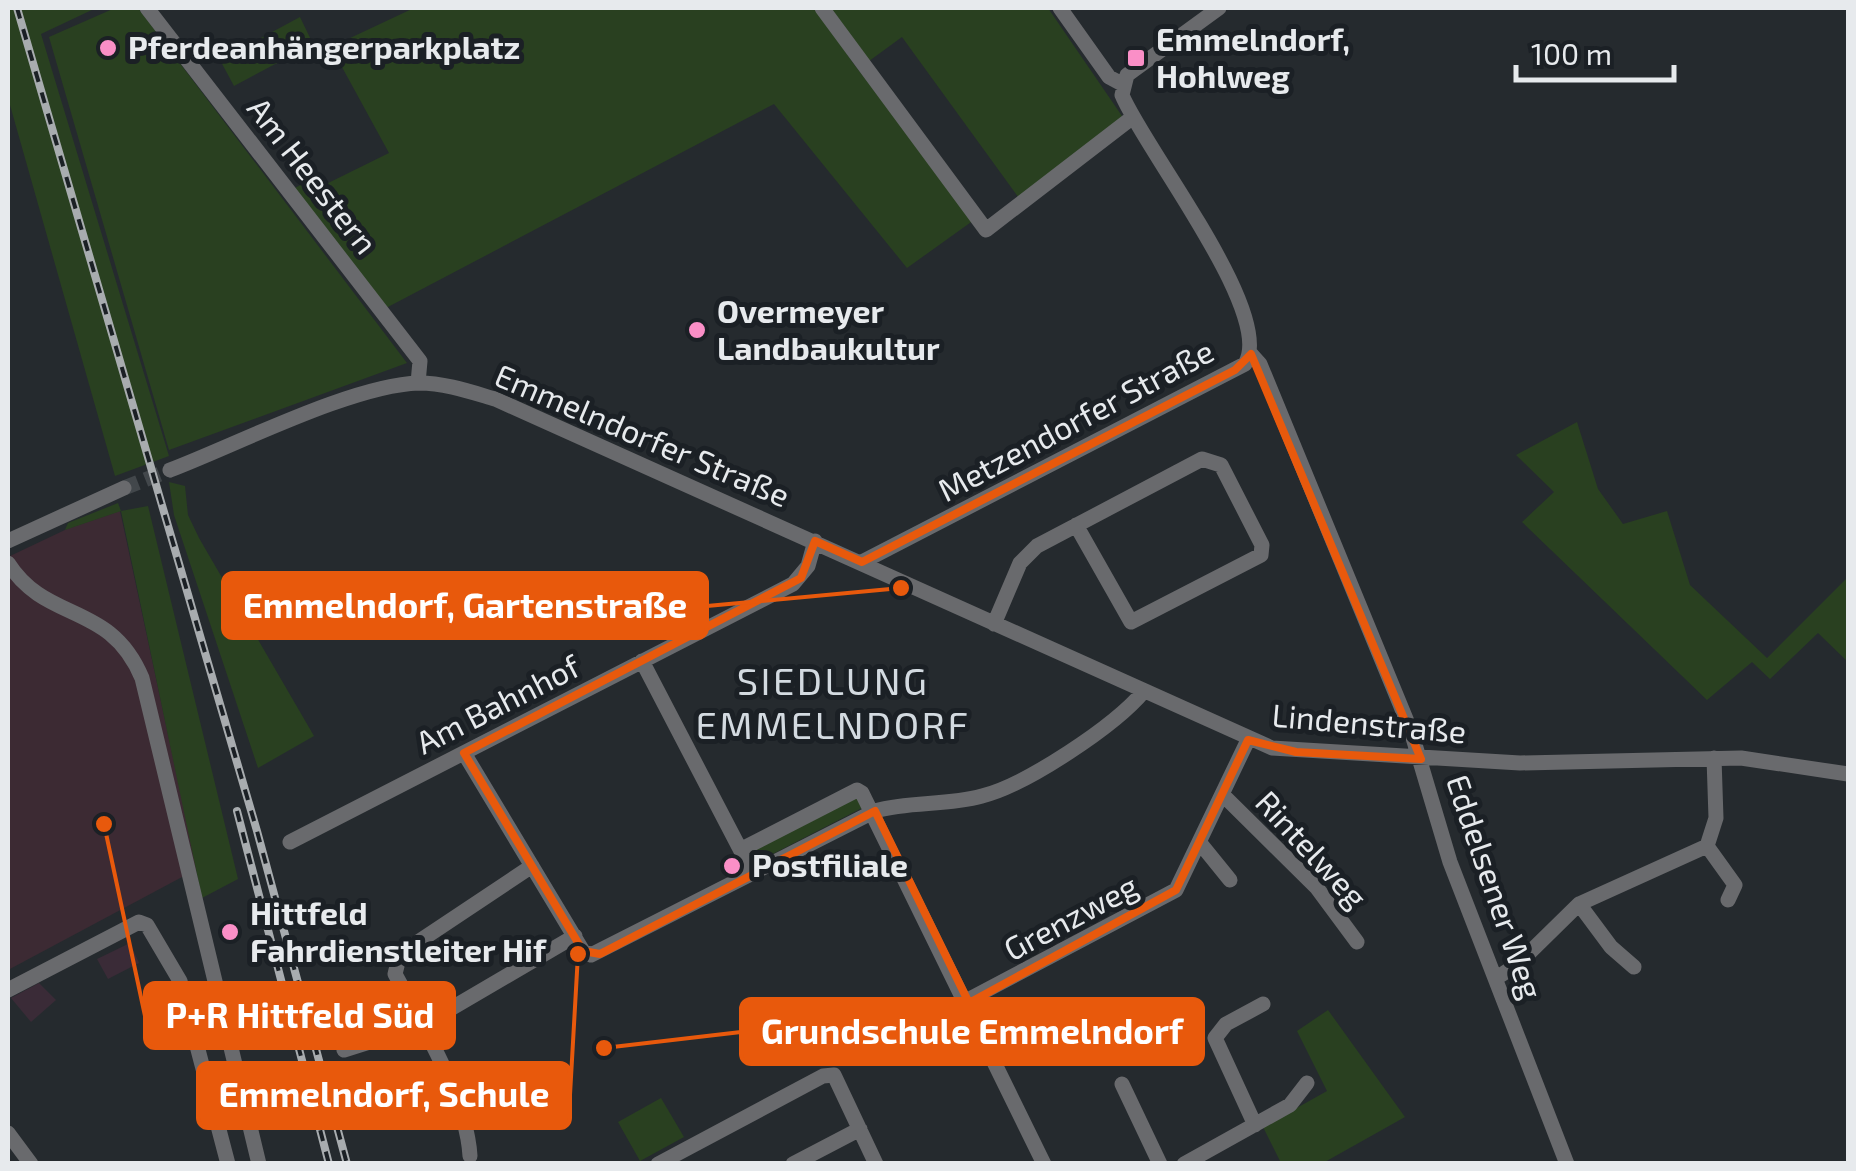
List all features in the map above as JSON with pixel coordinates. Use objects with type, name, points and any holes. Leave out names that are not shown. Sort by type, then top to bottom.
[{"type":"street","name":"Am Heestern","points":[[147,8],[420,361],[418,384]]},
{"type":"street","points":[[822,8],[986,230],[1133,117]]},
{"type":"street","points":[[1060,8],[1109,77],[1122,84],[1140,64],[1219,8]]},
{"type":"street","name":"Metzendorfer Straße","points":[[862,562],[1236,370],[1251,354],[1251,341],[1217,254],[1133,117],[1122,84]]},
{"type":"street","name":"Eddelsener Weg","points":[[1251,354],[1260,364],[1421,759],[1450,862],[1567,1164]]},
{"type":"street","name":"Emmelndorfer Straße","points":[[170,470],[348,400],[418,384],[495,399],[862,562]]},
{"type":"street","points":[[994,624],[1028,553],[1076,525],[1202,459],[1212,459],[1221,465],[1262,545],[1261,555],[1131,622],[1076,525]]},
{"type":"street","points":[[8,540],[124,488]]},
{"type":"street","name":"Am Bahnhof","points":[[290,842],[792,584],[808,566],[816,541]]},
{"type":"street","name":"Lindenstraße","points":[[862,562],[1248,740],[1296,752],[1520,763],[1714,758],[1772,761],[1848,774]]},
{"type":"street","points":[[8,563],[35,595],[85,615],[131,651],[142,678],[259,1164]]},
{"type":"street","points":[[642,661],[754,874]]},
{"type":"street","points":[[464,753],[584,951],[600,954],[875,811],[900,803],[946,802],[992,793],[1110,725],[1144,691]]},
{"type":"street","name":"Grenzweg","points":[[894,1039],[1176,890],[1248,740]]},
{"type":"street","points":[[1498,978],[1518,964],[1580,904],[1707,846],[1716,818],[1714,758]]},
{"type":"street","points":[[742,849],[857,790],[875,811],[1044,1164]]},
{"type":"street","name":"Rintelweg","points":[[1223,795],[1317,888],[1357,942]]},
{"type":"street","points":[[1200,842],[1230,880]]},
{"type":"street","points":[[1707,846],[1735,885],[1728,900]]},
{"type":"street","points":[[470,1156],[469,1135],[423,1026],[394,974],[400,954],[532,866]]},
{"type":"street","points":[[1580,904],[1611,946],[1634,967]]},
{"type":"street","points":[[8,990],[138,922],[147,925],[180,981],[226,1162]]},
{"type":"street","points":[[344,1050],[423,1026],[575,936]]},
{"type":"street","points":[[1255,1125],[1215,1038],[1226,1024],[1263,1004]]},
{"type":"street","points":[[658,1164],[823,1076],[834,1075],[876,1164]]},
{"type":"street","points":[[1184,1164],[1290,1105],[1307,1083]]},
{"type":"street","points":[[1122,1084],[1160,1164]]},
{"type":"street","points":[[793,1164],[860,1129]]},
{"type":"street","points":[[8,1134],[31,1164]]},
{"type":"highlighted area","points":[[1251,354],[1421,759],[1296,752],[1248,740],[1176,890],[969,1003],[875,811],[600,954],[583,951],[464,753],[801,578],[815,541],[862,562],[1235,370]]},
{"type":"shaded area","points":[[120,511],[197,869],[8,970],[8,557],[67,529]]},
{"type":"shaded area","points":[[130,943],[139,963],[108,979],[97,959]]},
{"type":"shaded area","points":[[39,983],[56,1000],[31,1022],[11,998]]},
{"type":"green space","points":[[8,8],[96,8],[41,34],[169,456],[115,476],[8,98]]},
{"type":"green space","points":[[115,8],[138,8],[407,363],[169,450],[49,37]]},
{"type":"green space","points":[[414,8],[816,8],[853,63],[974,220],[907,268],[774,104],[386,308],[293,189],[308,181],[314,190],[389,153],[331,47]]},
{"type":"green space","points":[[826,8],[1048,8],[1122,116],[1117,126],[1021,201],[902,37],[865,64]]},
{"type":"green space","points":[[300,17],[313,44],[234,86],[220,60]]},
{"type":"green space","points":[[1577,422],[1598,489],[1623,524],[1667,511],[1690,585],[1767,658],[1848,577],[1848,662],[1818,633],[1770,679],[1752,662],[1707,700],[1522,522],[1554,492],[1516,455]]},
{"type":"green space","points":[[169,482],[185,486],[188,515],[199,538],[314,736],[258,768],[174,515]]},
{"type":"green space","points":[[118,503],[121,511],[65,530],[68,523]]},
{"type":"green space","points":[[148,506],[238,879],[202,898],[121,511]]},
{"type":"green space","points":[[857,797],[862,808],[755,863],[749,852]]},
{"type":"green space","points":[[1328,1010],[1405,1117],[1323,1163],[1281,1163],[1263,1127],[1327,1091],[1297,1031]]},
{"type":"green space","points":[[661,1098],[684,1137],[640,1161],[618,1122]]},
{"type":"tunnel","points":[[124,488],[170,470]]},
{"type":"railway","points":[[17,8],[257,831],[347,1164]]},
{"type":"railway","points":[[237,811],[329,1164]]},
{"type":"place","name":"Pferdeanhängerparkplatz","points":[[108,48]]},
{"type":"place","name":"Emmelndorf, Hohlweg","points":[[1136,58]]},
{"type":"place","name":"Overmeyer Landbaukultur","points":[[697,330]]},
{"type":"place","name":"Emmelndorf, Gartenstraße","points":[[901,588]]},
{"type":"place","name":"P+R Hittfeld Süd","points":[[104,824]]},
{"type":"place","name":"Postfiliale","points":[[732,866]]},
{"type":"place","name":"Hittfeld Fahrdienstleiter Hif","points":[[230,932]]},
{"type":"place","name":"Emmelndorf, Schule","points":[[578,954]]},
{"type":"place","name":"Grundschule Emmelndorf","points":[[604,1048]]},
{"type":"district","name":"SIEDLUNG EMMELNDORF","points":[[833,704]]}]
